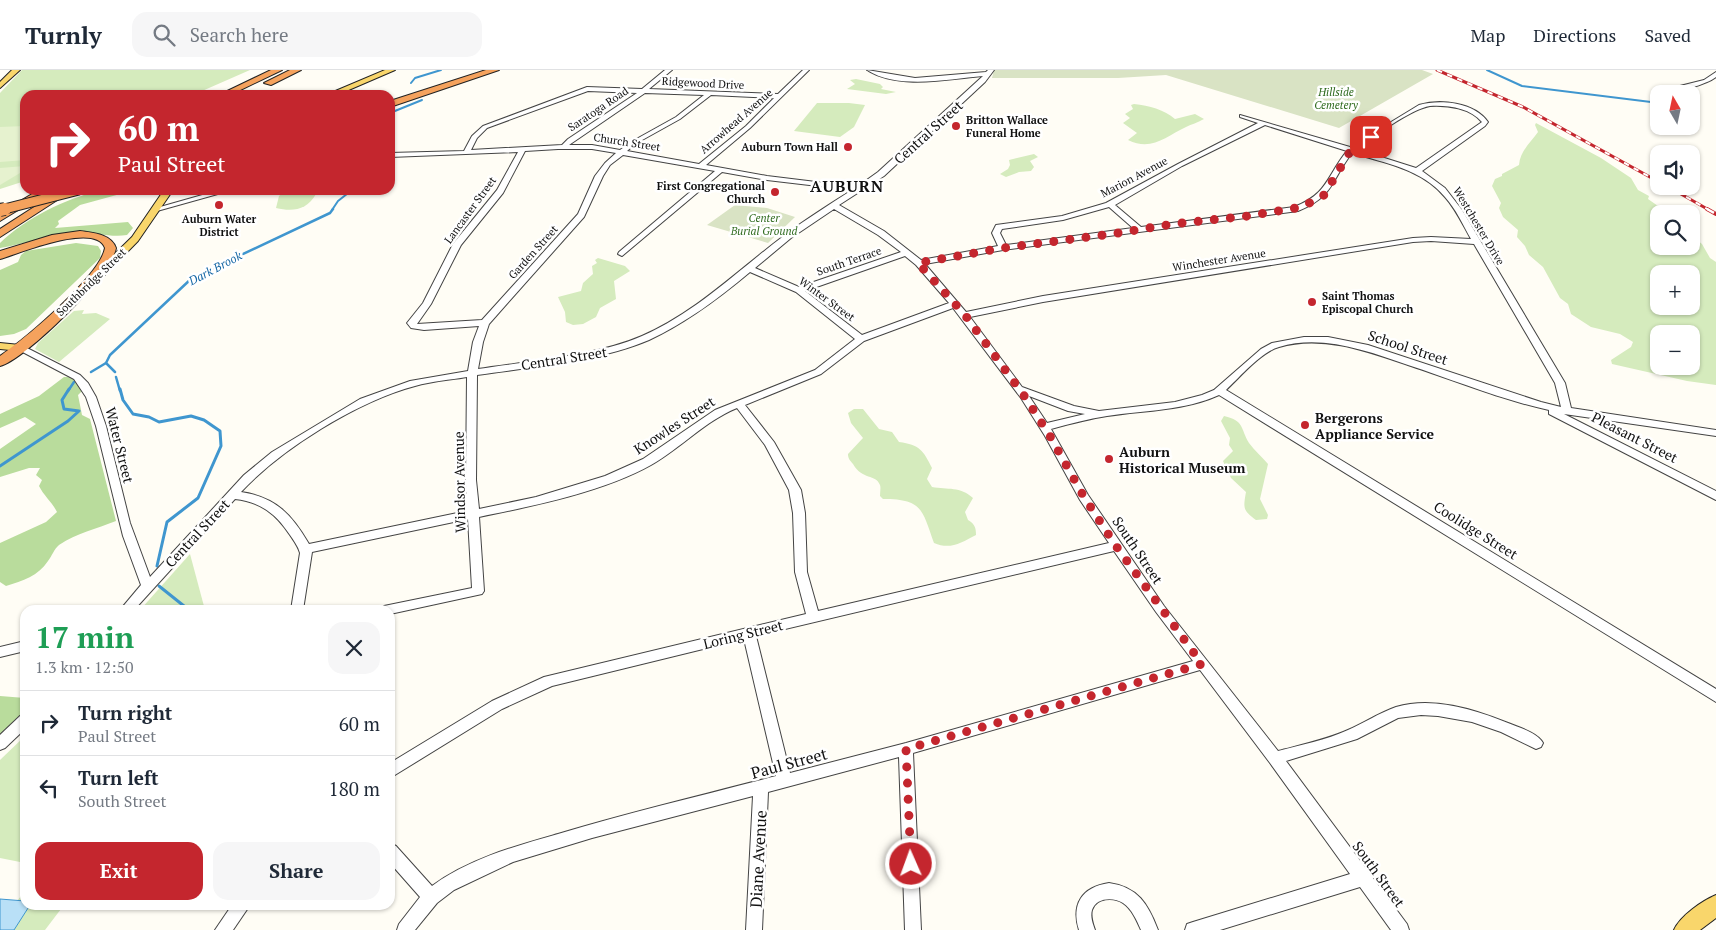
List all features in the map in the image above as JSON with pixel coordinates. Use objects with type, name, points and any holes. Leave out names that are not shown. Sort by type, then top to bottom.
[{"type":"highway","points":[[233,90],[278,70]]},
{"type":"highway","points":[[252,90],[297,70]]},
{"type":"highway","points":[[395,95],[476,70]]},
{"type":"highway","points":[[395,102],[495,70]]},
{"type":"highway","points":[[0,203],[32,195]]},
{"type":"highway","points":[[0,218],[38,195]]},
{"type":"highway","points":[[0,234],[59,195]]},
{"type":"highway","points":[[0,210],[59,195]]},
{"type":"highway","points":[[0,255],[62,237],[92,236],[106,241],[111,249],[107,260],[74,300]]},
{"type":"highway","name":"Southbridge Street","points":[[0,362],[20,348],[74,300]]},
{"type":"main road","points":[[1,85],[16,70]]},
{"type":"main road","points":[[342,90],[391,70]]},
{"type":"main road","name":"Southbridge Street","points":[[74,300],[135,239],[166,195]]},
{"type":"main road","points":[[0,346],[20,348]]},
{"type":"main road","points":[[1684,930],[1716,905]]},
{"type":"street","name":"Saratoga Road","points":[[564,147],[570,140],[644,90],[669,70]]},
{"type":"street","name":"Arrowhead Avenue","points":[[700,166],[748,127],[806,70]]},
{"type":"street","points":[[870,70],[897,78],[922,81],[990,72]]},
{"type":"street","points":[[1685,85],[1715,76],[1712,70]]},
{"type":"street","name":"Central Street","points":[[131,605],[232,495],[276,454],[312,431],[364,401],[413,383],[594,354],[634,343],[680,318],[721,292],[793,233],[836,206],[883,172],[990,72]]},
{"type":"street","name":"Ridgewood Drive","points":[[466,153],[474,137],[486,127],[580,90],[593,88],[781,96]]},
{"type":"street","name":"Garden Street","points":[[473,372],[478,338],[485,322],[581,215],[601,173],[622,151],[678,118],[710,93]]},
{"type":"street","points":[[918,263],[1003,248],[1173,224],[1258,215],[1307,205],[1324,195],[1351,150],[1424,106],[1438,104],[1461,108],[1476,113],[1484,120],[1483,126],[1417,172]]},
{"type":"street","name":"Westchester Drive","points":[[1242,116],[1417,172],[1438,184],[1449,195],[1560,383],[1567,411]]},
{"type":"street","name":"Marion Avenue","points":[[1003,248],[996,233],[999,227],[1063,218],[1110,204],[1180,165],[1264,123]]},
{"type":"street","name":"Church Street","points":[[395,155],[592,147],[778,180],[859,189]]},
{"type":"street","name":"Lancaster Street","points":[[485,322],[424,327],[414,326],[412,323],[427,304],[457,244],[500,191],[523,149]]},
{"type":"street","points":[[622,254],[720,170]]},
{"type":"street","points":[[157,209],[209,195]]},
{"type":"street","points":[[1110,204],[1140,230]]},
{"type":"street","name":"South Street","points":[[836,206],[881,233],[907,253],[965,315],[1044,427],[1084,497],[1116,546],[1401,930]]},
{"type":"street","name":"Winchester Avenue","points":[[965,315],[1053,298],[1413,240],[1434,239],[1477,242]]},
{"type":"street","name":"South Terrace","points":[[799,290],[907,253]]},
{"type":"street","name":"Winter Street","points":[[750,268],[799,290],[861,339]]},
{"type":"street","name":"Knowles Street","points":[[305,549],[475,515],[570,492],[627,472],[652,459],[719,412],[818,372],[861,339],[956,304]]},
{"type":"street","name":"School Street","points":[[1044,427],[1105,413],[1175,405],[1206,397],[1219,390],[1264,351],[1275,345],[1316,339],[1348,343],[1372,349],[1539,406],[1716,433]]},
{"type":"street","name":"Water Street","points":[[20,348],[84,382],[92,397],[114,484],[136,559],[148,586]]},
{"type":"street","name":"Windsor Avenue","points":[[395,608],[478,591],[475,515],[471,480],[473,372]]},
{"type":"street","name":"School Street","points":[[1018,388],[1072,409],[1105,413]]},
{"type":"street","name":"Coolidge Street","points":[[1219,390],[1716,696]]},
{"type":"street","points":[[740,404],[770,444],[795,490],[799,513],[801,572],[813,617]]},
{"type":"street","name":"Pleasant Street","points":[[1539,406],[1716,496]]},
{"type":"street","points":[[232,495],[255,498],[272,505],[288,522],[305,549],[298,605]]},
{"type":"street","name":"Loring Street","points":[[395,768],[497,706],[549,682],[813,617],[1116,546]]},
{"type":"street","points":[[749,633],[785,782]]},
{"type":"street","points":[[0,652],[20,647]]},
{"type":"street","name":"Paul Street","points":[[405,930],[431,897],[448,884],[464,875],[512,855],[592,831],[906,749],[1202,664]]},
{"type":"street","points":[[1275,758],[1352,735],[1403,711],[1424,709],[1451,712],[1480,720],[1512,730],[1536,743]]},
{"type":"street","points":[[0,744],[20,725]]},
{"type":"street","points":[[906,749],[913,930]]},
{"type":"street","name":"Diane Avenue","points":[[754,930],[762,788]]},
{"type":"street","points":[[395,857],[431,897]]},
{"type":"street","points":[[1193,930],[1363,878]]},
{"type":"street","points":[[1087,930],[1083,914],[1086,903],[1094,895],[1110,891],[1122,894],[1133,902],[1150,930]]},
{"type":"street","points":[[223,930],[238,910]]},
{"type":"green space","points":[[22,70],[250,70],[204,90],[20,90],[20,183],[0,189],[0,93]]},
{"type":"green space","name":"Hillside Cemetery","points":[[994,70],[1422,70],[1433,74],[1339,128],[1166,75],[1118,78],[992,78]]},
{"type":"green space","points":[[856,79],[880,84],[883,87],[881,89],[896,92],[886,94],[847,89],[855,84],[850,80]]},
{"type":"green space","points":[[817,103],[865,105],[854,127],[840,137],[794,131]]},
{"type":"green space","points":[[1131,105],[1156,108],[1175,119],[1195,114],[1204,119],[1152,144],[1137,143],[1128,140],[1137,133],[1123,123],[1130,118],[1125,114],[1133,109]]},
{"type":"green space","points":[[1536,123],[1601,158],[1631,178],[1638,190],[1649,196],[1648,199],[1657,205],[1650,205],[1650,255],[1700,255],[1700,242],[1710,258],[1716,262],[1716,385],[1661,375],[1700,375],[1700,325],[1650,325],[1650,373],[1612,364],[1611,360],[1631,347],[1633,342],[1620,334],[1591,327],[1571,314],[1568,304],[1560,298],[1543,267],[1529,255],[1525,246],[1517,237],[1518,230],[1503,217],[1499,208],[1501,203],[1492,186],[1495,179],[1519,165],[1524,151],[1538,132]]},
{"type":"green space","points":[[20,126],[20,160],[0,162],[0,127]]},
{"type":"green space","points":[[1034,154],[1038,157],[1030,161],[1034,167],[1031,171],[1019,172],[1006,177],[1000,174],[1008,169],[1010,165],[1009,160]]},
{"type":"green space","points":[[20,166],[20,173],[0,185],[0,168]]},
{"type":"green space","points":[[85,195],[117,195],[80,205],[58,221],[59,224],[55,228],[128,222],[133,228],[127,235],[114,236],[77,232],[0,248],[0,243],[22,225],[47,210]]},
{"type":"green space","points":[[315,195],[304,207],[294,210],[276,208],[279,196]]},
{"type":"green space","name":"Center Burial Ground","points":[[735,205],[767,208],[795,217],[768,243],[707,225]]},
{"type":"green space","points":[[76,243],[98,246],[101,251],[100,258],[26,329],[14,334],[0,336],[0,270],[18,262],[21,255],[26,251]]},
{"type":"green space","points":[[598,258],[625,266],[630,271],[614,281],[616,299],[600,308],[596,317],[583,324],[573,325],[566,322],[565,312],[558,297],[581,291],[583,283],[593,274],[592,266],[597,263],[595,260]]},
{"type":"green space","points":[[84,310],[82,314],[96,313],[110,319],[59,362],[35,349],[38,343],[74,311]]},
{"type":"green space","points":[[64,377],[82,384],[83,390],[78,395],[82,415],[90,419],[116,521],[66,541],[57,547],[40,571],[24,580],[6,586],[0,582],[0,543],[46,522],[57,512],[39,486],[42,480],[36,475],[40,468],[29,468],[0,477],[0,449],[36,424],[25,417],[0,428],[0,414],[39,396]]},
{"type":"green space","points":[[854,409],[863,409],[879,429],[892,432],[899,442],[920,449],[932,468],[927,479],[932,487],[959,490],[973,498],[965,512],[968,520],[975,526],[976,535],[950,546],[934,543],[927,522],[914,504],[906,501],[883,499],[880,496],[878,482],[860,472],[848,457],[848,454],[863,438],[851,423],[848,413]]},
{"type":"green space","points":[[1224,416],[1239,423],[1249,443],[1268,464],[1260,499],[1268,515],[1267,519],[1256,520],[1246,511],[1244,506],[1246,492],[1231,478],[1223,461],[1233,451],[1229,445],[1230,438],[1221,421]]},
{"type":"green space","points":[[190,554],[204,605],[144,605]]},
{"type":"green space","points":[[0,696],[20,698],[20,715],[0,736]]},
{"type":"green space","points":[[20,741],[20,862],[0,858],[0,760]]},
{"type":"green space","points":[[21,910],[60,910],[45,930],[13,930]]},
{"type":"water","points":[[0,899],[20,901],[20,910],[27,910],[14,930],[0,930]]},
{"type":"waterway","name":"Dark Brook","points":[[411,83],[415,78],[441,70]]},
{"type":"waterway","points":[[1487,70],[1522,86],[1650,102]]},
{"type":"waterway","name":"Dark Brook","points":[[395,111],[422,100]]},
{"type":"waterway","name":"Dark Brook","points":[[332,210],[338,201],[346,195]]},
{"type":"waterway","name":"Dark Brook","points":[[106,363],[110,355],[192,278],[330,213],[333,209]]},
{"type":"waterway","points":[[91,372],[106,363]]},
{"type":"waterway","name":"Dark Brook","points":[[106,363],[115,372]]},
{"type":"waterway","name":"Dark Brook","points":[[116,377],[120,391]]},
{"type":"waterway","points":[[68,391],[74,382]]},
{"type":"waterway","points":[[0,466],[68,421],[79,411],[64,409],[62,400],[69,389]]},
{"type":"waterway","name":"Dark Brook","points":[[120,389],[123,400],[133,414],[149,417],[159,422],[191,416],[204,420],[220,431],[221,446],[198,498],[167,522],[157,566]]},
{"type":"waterway","name":"Dark Brook","points":[[159,586],[183,605]]},
{"type":"railway","points":[[1437,70],[1523,107],[1650,177]]},
{"type":"railway","points":[[1683,195],[1709,210]]},
{"type":"railway","points":[[1707,209],[1716,214]]},
{"type":"place","name":"Britton Wallace Funeral Home","points":[[956,126]]},
{"type":"place","name":"Auburn Town Hall","points":[[848,147]]},
{"type":"place","name":"First Congregational Church","points":[[775,192]]},
{"type":"place","name":"Auburn Water District","points":[[219,205]]},
{"type":"place","name":"Saint Thomas Episcopal Church","points":[[1312,302]]},
{"type":"place","name":"Bergerons Appliance Service","points":[[1305,425]]},
{"type":"place","name":"Auburn Historical Museum","points":[[1109,459]]},
{"type":"district","name":"AUBURN","points":[[847,186]]},
{"type":"route","points":[[911,864],[906,749],[1202,664],[1160,609],[1116,546],[1084,497],[1050,436],[1025,397],[965,315],[918,263],[1003,248],[1173,224],[1248,216],[1302,207],[1324,195],[1351,150],[1371,137]]}]
